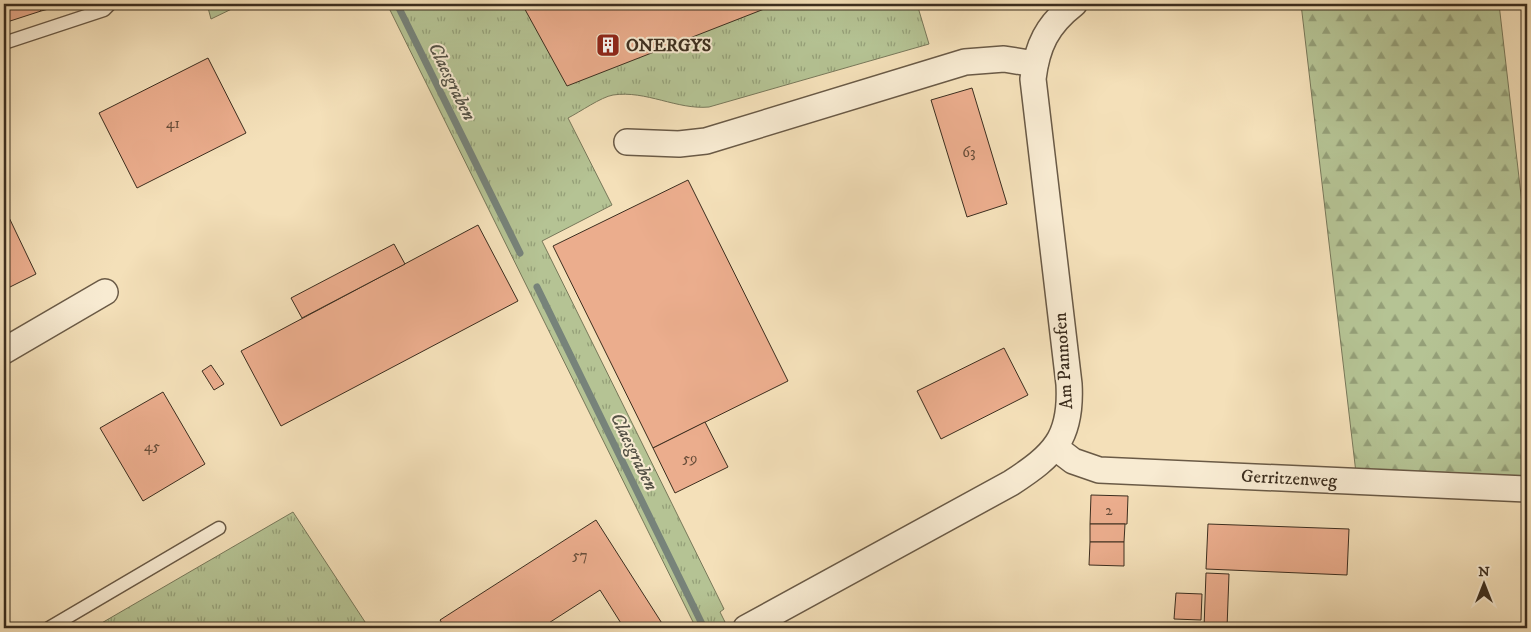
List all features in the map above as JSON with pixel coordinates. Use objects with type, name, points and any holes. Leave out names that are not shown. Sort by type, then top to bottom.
[{"type":"street","name":"Am Pannofen","points":[[746,628],[1011,483],[1037,466],[1056,448],[1067,424],[1070,403],[1034,94],[1035,64],[1039,48],[1050,28],[1074,4]]},
{"type":"street","points":[[627,142],[679,144],[706,141],[965,62],[1004,59],[1035,64]]},
{"type":"street","points":[[4,351],[105,292]]},
{"type":"street","name":"Gerritzenweg","points":[[1056,448],[1073,461],[1105,470],[1527,489]]},
{"type":"lane","points":[[4,43],[104,10],[110,4]]},
{"type":"lane","points":[[49,628],[219,528]]},
{"type":"green space","points":[[207,4],[242,4],[211,19]]},
{"type":"green space","points":[[387,4],[917,4],[929,44],[709,107],[685,106],[649,97],[625,94],[608,96],[568,118],[612,205],[542,241],[724,609],[720,612],[725,622],[713,628],[696,628]]},
{"type":"green space","points":[[1301,4],[1499,4],[1527,247],[1527,480],[1356,473]]},
{"type":"green space","points":[[293,512],[369,628],[93,628]]},
{"type":"building","points":[[4,4],[38,4],[41,11],[4,23]]},
{"type":"building","points":[[38,4],[68,4],[41,11]]},
{"type":"building","name":"ONERGYS","points":[[522,4],[777,4],[567,86]]},
{"type":"building","points":[[208,58],[246,133],[137,188],[99,113]]},
{"type":"building","points":[[972,88],[1007,204],[967,217],[931,100]]},
{"type":"building","points":[[688,180],[788,381],[653,448],[553,246]]},
{"type":"building","points":[[4,207],[36,274],[4,290]]},
{"type":"building","points":[[478,225],[518,301],[281,426],[241,351]]},
{"type":"building","points":[[394,244],[405,264],[302,318],[291,298]]},
{"type":"building","points":[[1004,348],[1028,395],[941,439],[917,391]]},
{"type":"building","points":[[211,365],[224,384],[214,390],[202,371]]},
{"type":"building","points":[[163,392],[205,464],[143,501],[100,428]]},
{"type":"building","points":[[705,422],[728,467],[675,493],[653,448]]},
{"type":"building","points":[[1091,495],[1128,496],[1127,524],[1090,524]]},
{"type":"building","points":[[596,520],[665,628],[624,628],[600,590],[541,628],[445,628],[440,620]]},
{"type":"building","points":[[1090,524],[1125,524],[1124,542],[1090,542]]},
{"type":"building","points":[[1208,524],[1349,529],[1347,575],[1206,569]]},
{"type":"building","points":[[1090,542],[1124,542],[1124,566],[1089,565]]},
{"type":"building","points":[[1206,573],[1229,574],[1227,628],[1204,628]]},
{"type":"building","points":[[1176,593],[1202,594],[1201,620],[1174,619]]},
{"type":"waterway","name":"Claesgraben","points":[[213,4],[218,6],[226,4]]},
{"type":"waterway","name":"Claesgraben","points":[[397,4],[520,253]]},
{"type":"waterway","name":"Claesgraben","points":[[537,287],[704,628]]},
{"type":"place","name":"ONERGYS","points":[[608,45]]}]
